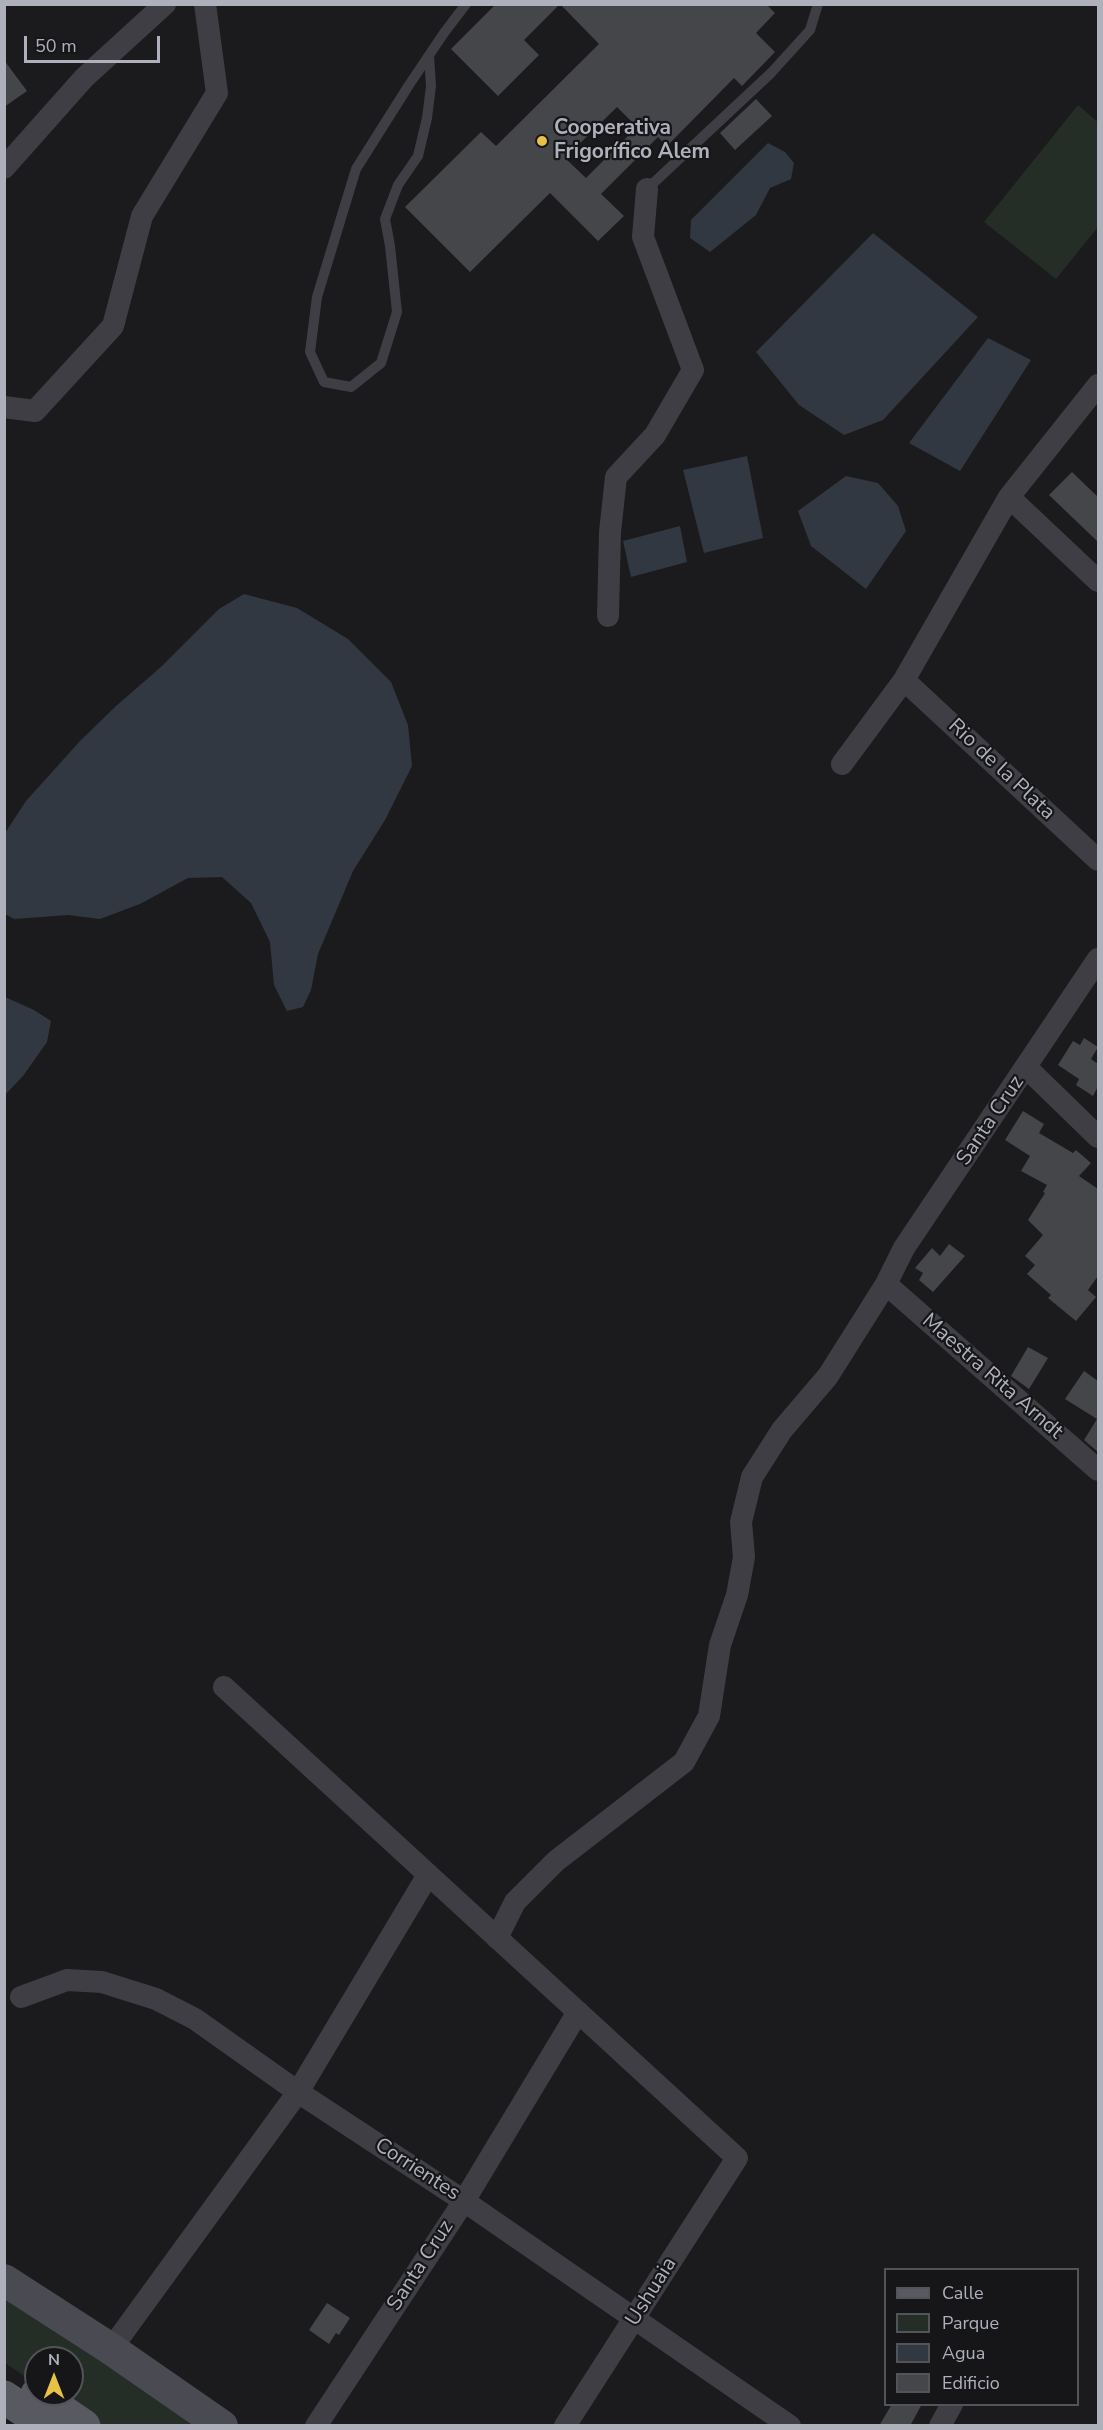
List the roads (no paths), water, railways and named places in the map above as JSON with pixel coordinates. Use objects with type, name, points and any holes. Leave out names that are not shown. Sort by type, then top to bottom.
[{"type":"main road","points":[[4,2280],[111,2349],[222,2426]]},
{"type":"main road","points":[[4,2372],[24,2385]]},
{"type":"main road","points":[[4,2397],[47,2426]]},
{"type":"main road","points":[[55,2406],[84,2426]]},
{"type":"street","points":[[4,168],[84,78],[165,4]]},
{"type":"street","points":[[4,407],[35,411],[112,326],[142,216],[217,93],[205,4]]},
{"type":"street","points":[[608,616],[610,532],[616,477],[655,435],[693,370],[643,237],[646,189]]},
{"type":"street","points":[[842,764],[904,680],[1009,497],[1098,385]]},
{"type":"street","points":[[1009,497],[1098,581]]},
{"type":"street","name":"Rio de la Plata","points":[[904,680],[1098,860]]},
{"type":"street","name":"Santa Cruz","points":[[497,1938],[515,1902],[556,1861],[684,1762],[708,1716],[720,1645],[737,1595],[744,1557],[741,1522],[752,1477],[782,1430],[828,1376],[886,1284],[904,1248],[1027,1068],[1098,959]]},
{"type":"street","points":[[1027,1068],[1098,1137]]},
{"type":"street","name":"Maestra Rita Arndt","points":[[886,1284],[1098,1470]]},
{"type":"street","points":[[224,1687],[578,2012]]},
{"type":"street","points":[[111,2349],[298,2092],[428,1875]]},
{"type":"street","name":"Corrientes","points":[[21,1997],[67,1980],[102,1982],[156,1999],[195,2019],[298,2092],[464,2201],[790,2426]]},
{"type":"street","name":"Santa Cruz","points":[[316,2426],[464,2201],[578,2012]]},
{"type":"street","name":"Ushuaia","points":[[565,2426],[737,2158],[578,2012]]},
{"type":"street","points":[[940,2426],[951,2406]]},
{"type":"lane","points":[[429,55],[431,86],[429,107],[418,156],[398,185],[385,219],[397,312],[381,363],[351,387],[324,382],[310,352],[317,297],[356,169],[429,55],[466,4]]},
{"type":"lane","points":[[646,189],[771,73],[810,30],[818,4]]},
{"type":"water","points":[[768,143],[785,152],[794,163],[791,179],[770,188],[756,215],[710,252],[690,238],[691,220]]},
{"type":"water","points":[[873,233],[978,317],[883,420],[844,435],[799,405],[756,352]]},
{"type":"water","points":[[988,338],[1031,360],[960,471],[909,443]]},
{"type":"water","points":[[747,456],[763,538],[704,553],[683,470]]},
{"type":"water","points":[[846,476],[878,483],[898,506],[906,531],[866,589],[811,546],[798,511]]},
{"type":"water","points":[[680,526],[687,562],[631,577],[623,541]]},
{"type":"water","points":[[244,594],[297,608],[348,639],[391,682],[408,725],[412,766],[385,820],[353,871],[318,954],[311,990],[303,1007],[287,1011],[274,985],[270,942],[251,903],[222,877],[188,878],[140,904],[100,919],[68,915],[14,919],[5,914],[5,833],[26,801],[80,741],[116,706],[162,666],[219,609]]},
{"type":"water","points":[[5,997],[34,1010],[51,1021],[47,1042],[23,1076],[5,1095]]},
{"type":"place","name":"Cooperativa Frigorífico Alem","points":[[542,141]]}]
